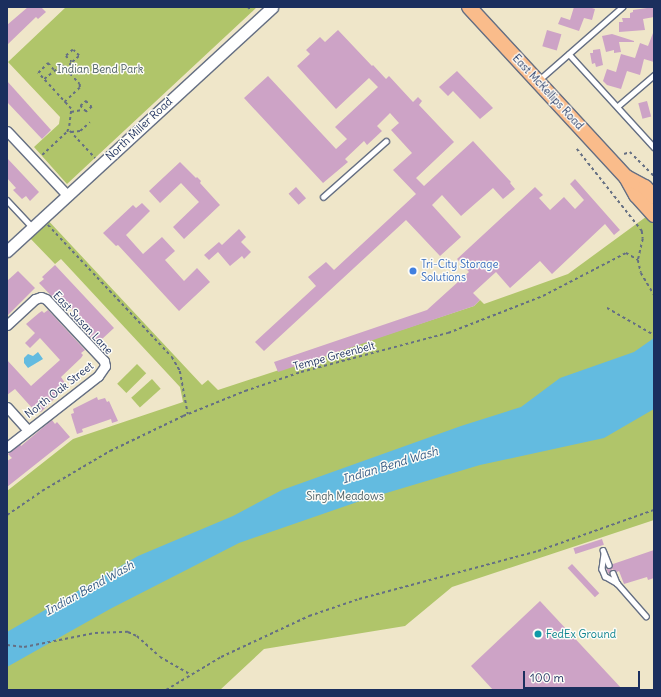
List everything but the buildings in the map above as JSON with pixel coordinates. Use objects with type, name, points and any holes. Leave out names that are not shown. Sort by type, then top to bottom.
[{"type":"main road","name":"East McKellips Road","points":[[469,7],[626,176],[636,195],[654,215]]},
{"type":"main road","name":"East McKellips Road","points":[[626,176],[645,187],[654,196]]},
{"type":"street","name":"North Miller Road","points":[[7,252],[272,7]]},
{"type":"street","points":[[7,131],[67,196]]},
{"type":"street","name":"East Susan Lane","points":[[7,325],[35,299],[41,297],[46,299],[104,361],[105,366]]},
{"type":"street","name":"North Oak Street","points":[[7,447],[98,376],[105,366]]},
{"type":"street","points":[[7,407],[28,430]]},
{"type":"lane","points":[[538,81],[622,7]]},
{"type":"lane","points":[[569,54],[654,147]]},
{"type":"lane","points":[[618,106],[654,75]]},
{"type":"lane","points":[[323,197],[386,141]]},
{"type":"lane","points":[[7,200],[33,228]]},
{"type":"lane","points":[[609,565],[603,552],[602,569],[605,576],[617,584],[646,616]]},
{"type":"lane","points":[[613,574],[617,584]]},
{"type":"path","points":[[65,69],[79,56],[73,50],[66,56],[72,62]]},
{"type":"path","points":[[42,156],[67,131],[71,112],[71,109],[38,73],[48,63],[54,70]]},
{"type":"path","points":[[44,79],[60,65],[81,86],[65,102]]},
{"type":"path","points":[[71,112],[83,110],[86,112],[92,107],[86,101],[80,106],[83,110]]},
{"type":"path","points":[[67,131],[80,132],[90,122]]},
{"type":"path","points":[[70,131],[101,164]]},
{"type":"path","points":[[577,149],[642,230],[643,239],[638,260],[641,273],[654,295]]},
{"type":"path","points":[[624,154],[630,152],[654,176]]},
{"type":"path","points":[[42,219],[172,357],[180,371],[188,414]]},
{"type":"path","name":"Tempe Greenbelt","points":[[7,515],[42,491],[110,451],[188,414],[225,399],[301,372],[448,333],[543,296],[626,253],[638,260]]},
{"type":"path","points":[[607,308],[654,335]]},
{"type":"path","points":[[166,690],[191,674],[259,638],[309,616],[359,599],[538,552],[654,510]]},
{"type":"path","points":[[7,645],[24,647],[95,633],[128,632],[137,636],[160,657],[191,674]]},
{"type":"green space","name":"Indian Bend Park","points":[[66,7],[257,7],[67,184],[34,147],[59,124],[60,117],[8,62]]},
{"type":"green space","name":"Singh Meadows","points":[[654,211],[654,520],[452,587],[405,626],[264,649],[220,690],[7,690],[7,491],[73,439],[183,402],[180,387],[61,259],[55,264],[26,234],[44,216],[202,385],[208,380],[218,390],[474,306],[480,300],[484,304],[568,274]]},
{"type":"green space","points":[[137,364],[146,373],[126,393],[117,384]]},
{"type":"green space","points":[[152,379],[161,389],[140,407],[131,398]]},
{"type":"water","name":"Indian Bend Wash","points":[[654,338],[654,409],[604,438],[480,465],[363,500],[239,543],[110,609],[7,667],[7,632],[138,556],[233,516],[282,490],[461,426],[521,407],[560,378],[634,352]]},
{"type":"water","points":[[38,352],[43,359],[28,368],[24,363],[24,358],[28,354],[33,356]]},
{"type":"place","name":"Tri-City Storage Solutions","points":[[413,271]]},
{"type":"place","name":"FedEx Ground","points":[[538,634]]}]
